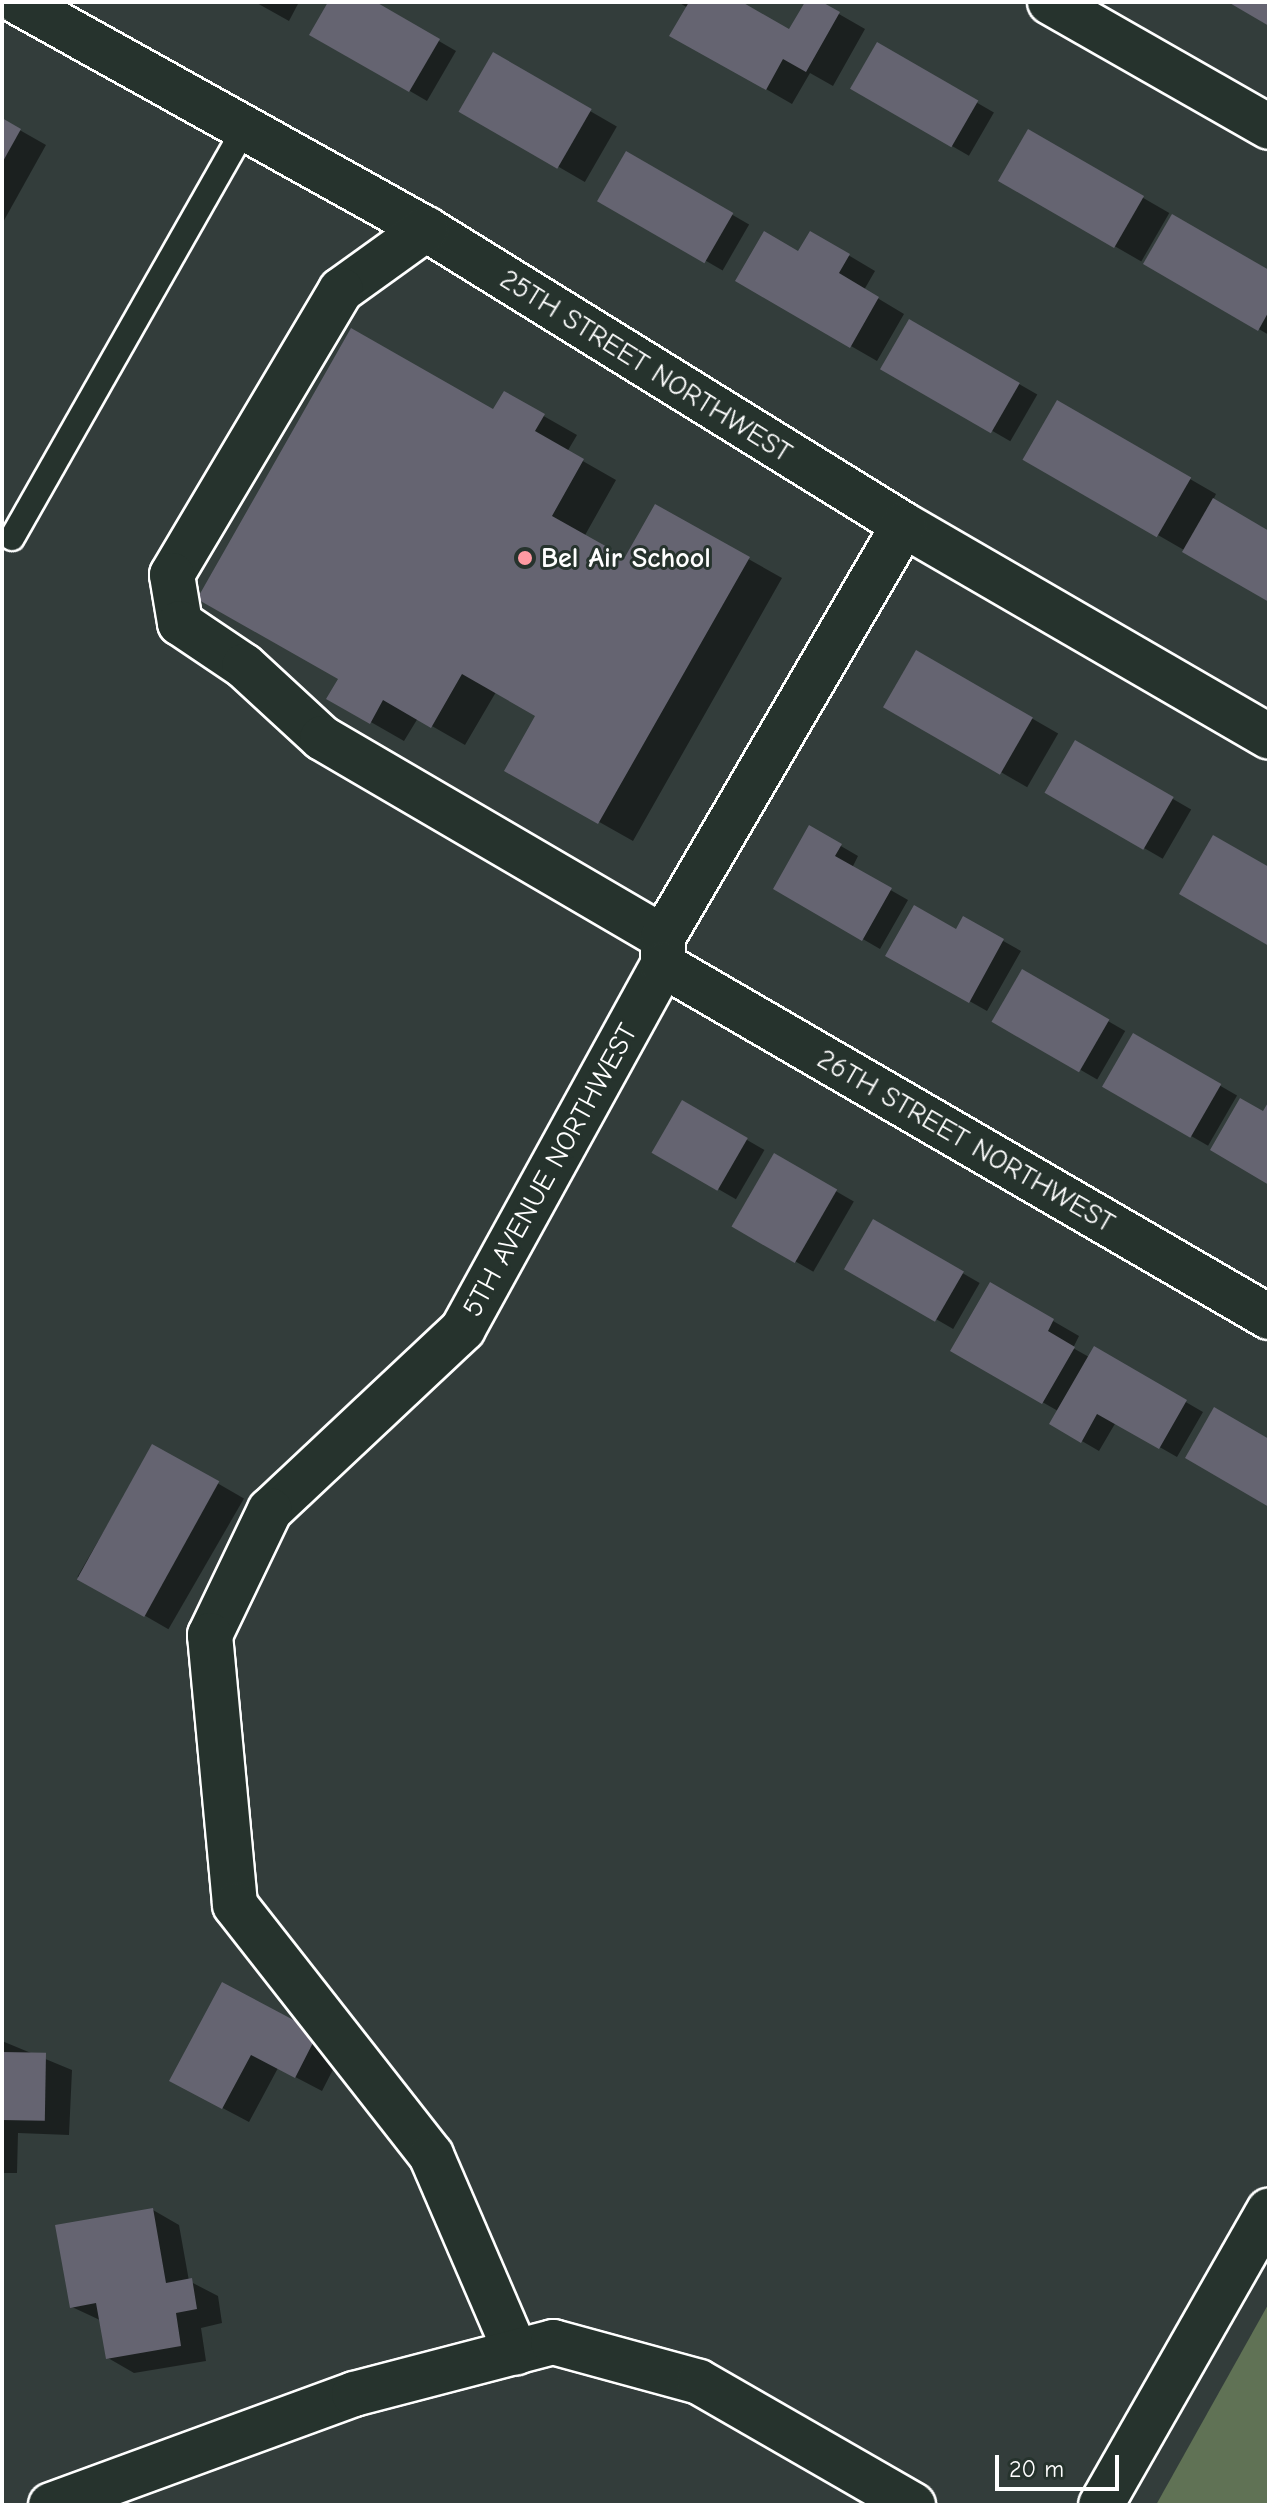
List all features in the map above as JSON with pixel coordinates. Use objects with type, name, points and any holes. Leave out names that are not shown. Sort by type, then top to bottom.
[{"type":"street","name":"25TH STREET NORTHWEST","points":[[18,2],[246,126],[426,229],[904,525],[1269,737]]},
{"type":"street","points":[[1050,2],[1112,17],[1269,127]]},
{"type":"street","name":"26TH STREET NORTHWEST","points":[[426,229],[341,290],[172,575],[180,623],[244,666],[322,738],[663,951],[1269,1317]]},
{"type":"street","name":"5TH AVENUE NORTHWEST","points":[[516,2352],[431,2155],[235,1905],[210,1635],[270,1510],[463,1329],[663,951],[904,525]]},
{"type":"street","points":[[1101,2505],[1269,2211]]},
{"type":"street","points":[[51,2505],[354,2394],[553,2342],[699,2382],[913,2505]]},
{"type":"lane","points":[[12,538],[246,126]]},
{"type":"green space","points":[[1269,2303],[1269,2505],[1156,2505]]},
{"type":"building","points":[[328,2],[376,2],[440,39],[409,92],[309,35]]},
{"type":"building","points":[[689,2],[742,2],[789,29],[805,2],[822,2],[840,12],[806,72],[783,59],[766,90],[669,36]]},
{"type":"building","points":[[1228,2],[1269,2],[1269,26]]},
{"type":"building","points":[[877,42],[978,100],[951,147],[850,89]]},
{"type":"building","points":[[493,52],[592,109],[557,169],[458,112]]},
{"type":"building","points":[[2,118],[21,129],[2,163]]},
{"type":"building","points":[[1028,129],[1144,196],[1114,248],[998,181]]},
{"type":"building","points":[[626,151],[733,213],[704,263],[597,201]]},
{"type":"building","points":[[1172,214],[1269,270],[1269,311],[1258,331],[1143,264]]},
{"type":"building","points":[[764,231],[798,251],[810,231],[850,254],[839,273],[879,297],[850,348],[735,281]]},
{"type":"building","points":[[909,319],[1020,383],[991,433],[880,369]]},
{"type":"building","points":[[351,328],[493,409],[504,391],[545,414],[535,431],[584,459],[552,516],[625,557],[655,504],[750,557],[598,824],[504,771],[535,716],[462,674],[431,728],[383,700],[370,724],[326,699],[338,679],[197,599]]},
{"type":"building","points":[[1057,400],[1191,478],[1157,537],[1022,460]]},
{"type":"building","points":[[1213,498],[1269,531],[1269,602],[1182,552]]},
{"type":"building","points":[[916,650],[1033,718],[1000,775],[883,707]]},
{"type":"building","points":[[1075,740],[1174,797],[1143,850],[1044,793]]},
{"type":"building","points":[[809,825],[842,844],[835,856],[892,888],[862,941],[773,889]]},
{"type":"building","points":[[1213,835],[1269,867],[1269,946],[1179,894]]},
{"type":"building","points":[[914,905],[956,929],[963,916],[1004,939],[969,1003],[885,956]]},
{"type":"building","points":[[1022,969],[1109,1020],[1079,1072],[992,1022]]},
{"type":"building","points":[[1133,1033],[1221,1084],[1190,1138],[1102,1087]]},
{"type":"building","points":[[1240,1098],[1263,1111],[1269,1101],[1269,1185],[1210,1150]]},
{"type":"building","points":[[682,1100],[748,1138],[717,1191],[652,1153]]},
{"type":"building","points":[[774,1153],[837,1190],[795,1263],[732,1227]]},
{"type":"building","points":[[873,1219],[964,1272],[935,1322],[844,1269]]},
{"type":"building","points":[[990,1282],[1054,1319],[1048,1331],[1075,1347],[1042,1404],[950,1351]]},
{"type":"building","points":[[1094,1346],[1187,1400],[1159,1449],[1097,1414],[1081,1443],[1049,1424]]},
{"type":"building","points":[[1214,1407],[1269,1439],[1269,1507],[1185,1458]]},
{"type":"building","points":[[152,1444],[219,1481],[144,1617],[77,1580]]},
{"type":"building","points":[[222,1982],[318,2033],[295,2078],[251,2055],[222,2109],[169,2081]]},
{"type":"building","points":[[2,2052],[46,2053],[45,2121],[2,2120]]},
{"type":"building","points":[[153,2208],[166,2283],[192,2278],[197,2309],[176,2313],[181,2346],[106,2359],[96,2303],[70,2308],[55,2225]]},
{"type":"place","name":"Bel Air School","points":[[525,558]]}]
